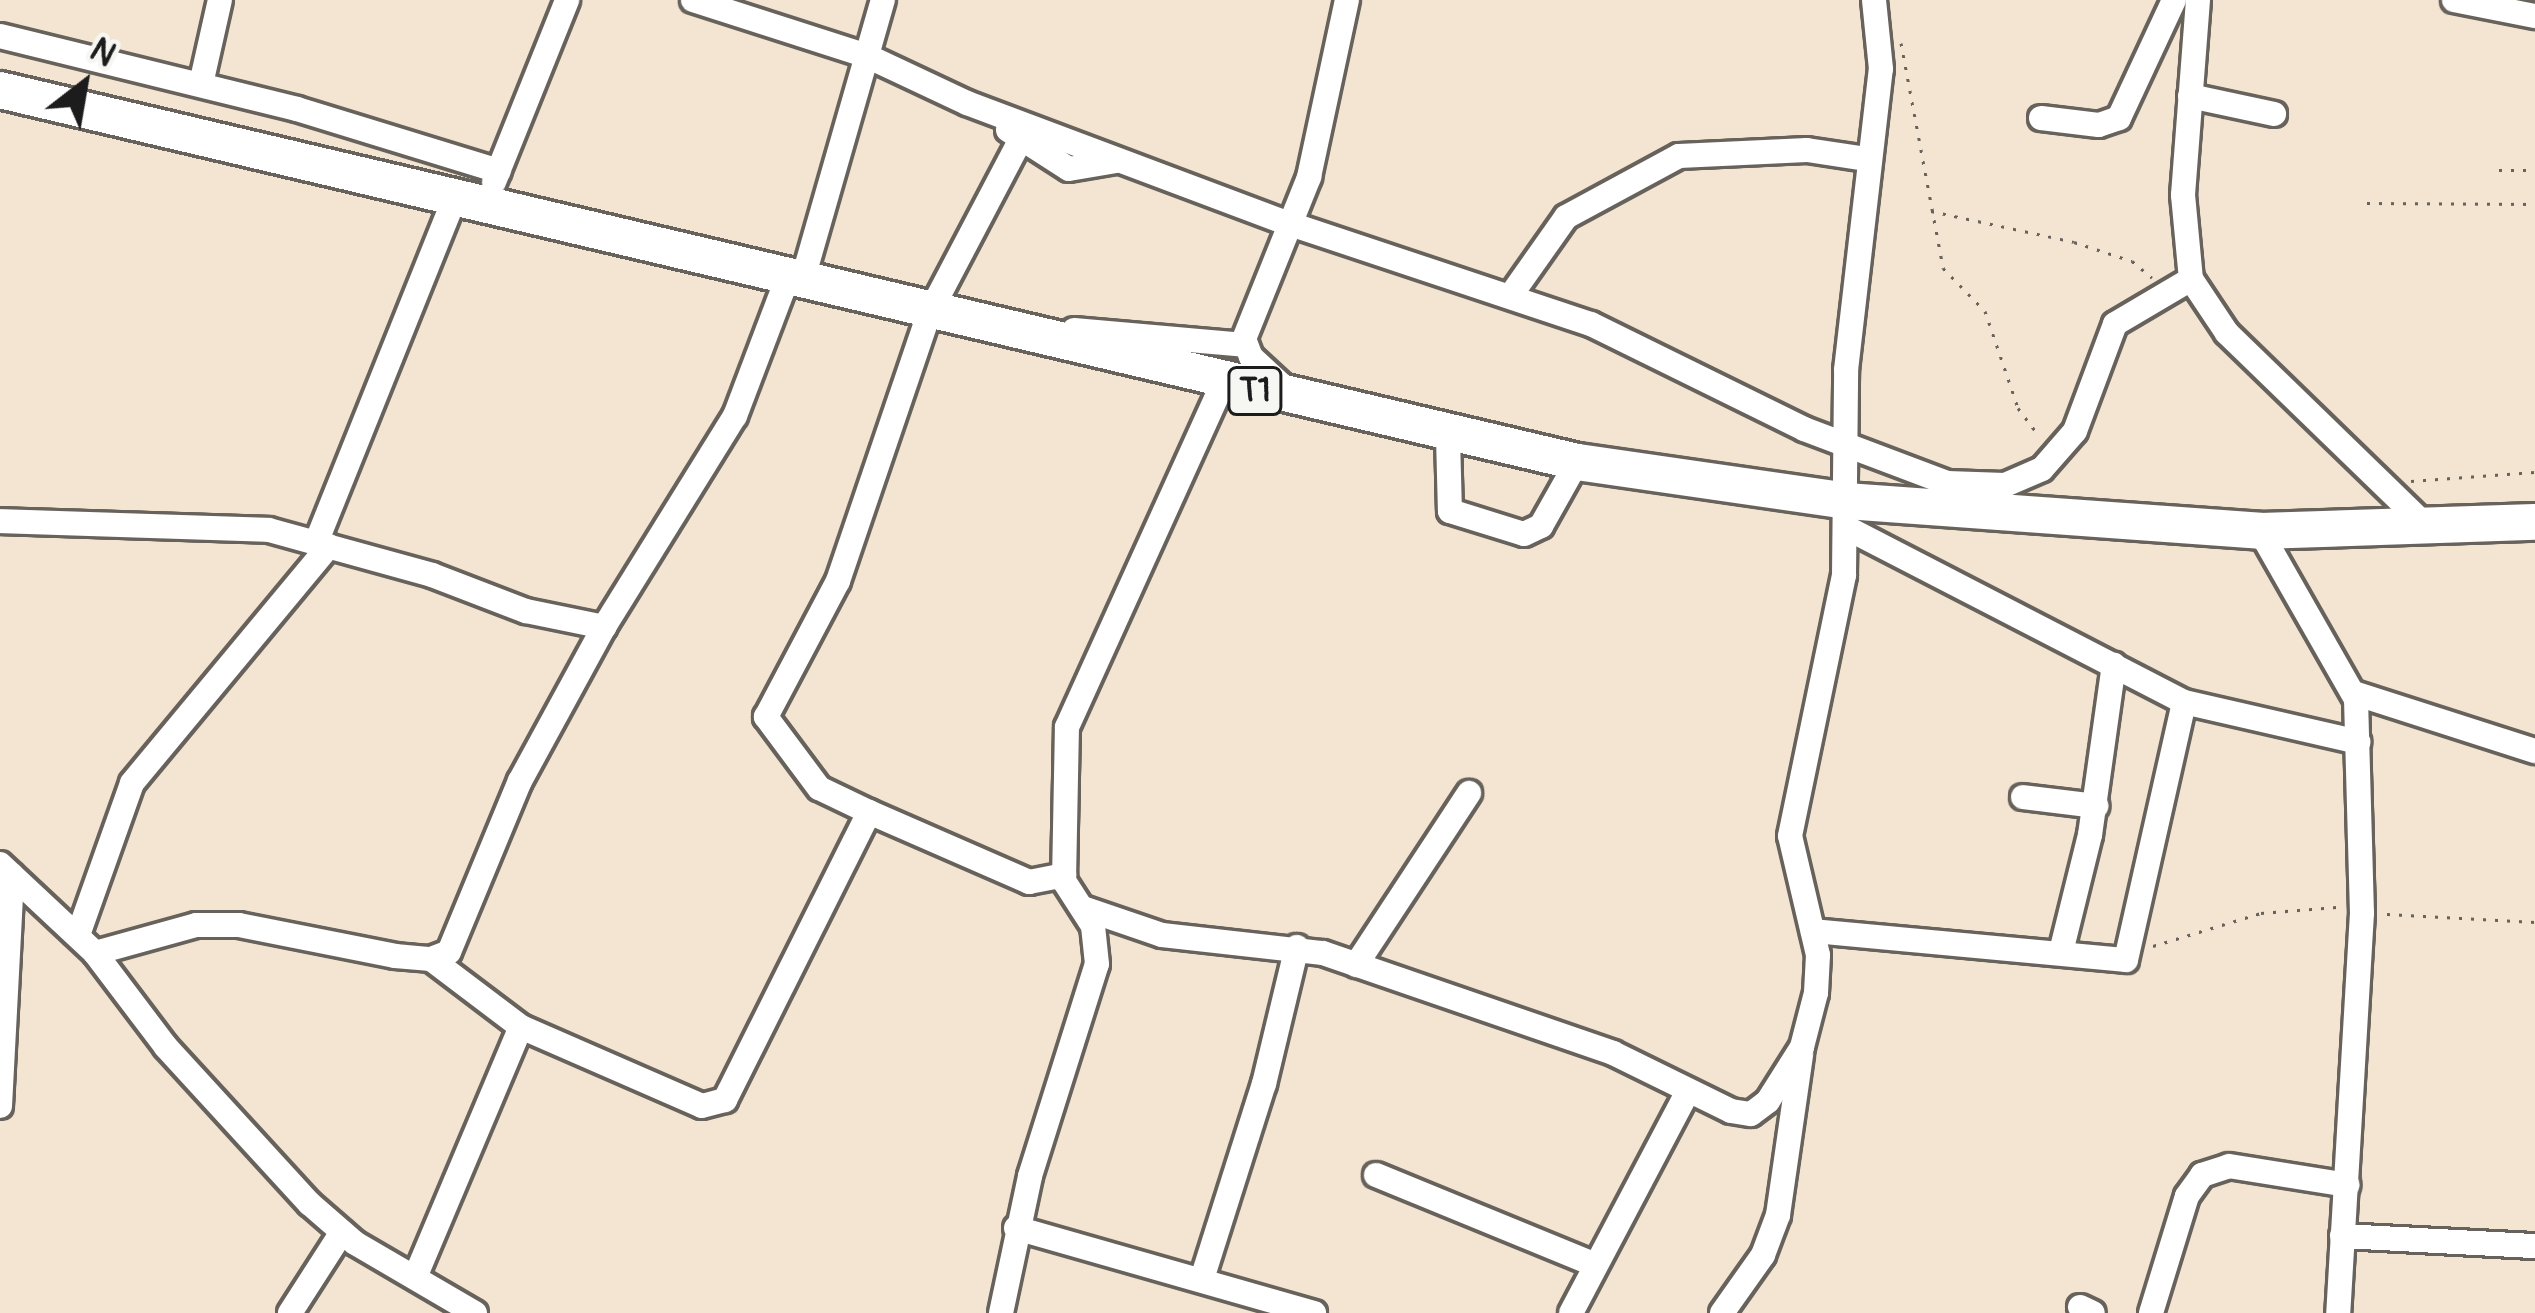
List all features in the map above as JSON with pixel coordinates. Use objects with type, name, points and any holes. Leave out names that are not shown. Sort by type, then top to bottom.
[{"type":"highway","name":"T1","points":[[0,90],[469,203],[797,273],[929,314],[1448,437],[1846,514],[2260,531],[2535,522]]},
{"type":"street","points":[[201,84],[220,0]]},
{"type":"street","points":[[86,944],[132,783],[322,544],[469,203],[499,171],[567,0]]},
{"type":"street","points":[[693,0],[867,56],[967,103],[1287,223],[1511,295],[1653,352],[1846,447],[1914,474],[1990,487],[2027,479],[2075,431],[2115,324],[2190,276]]},
{"type":"street","points":[[431,959],[458,940],[504,814],[604,627],[726,436],[797,273],[883,0]]},
{"type":"street","points":[[1244,345],[1287,223],[1309,177],[1347,0]]},
{"type":"street","points":[[1722,1313],[1763,1255],[1778,1215],[1802,1047],[1816,993],[1813,932],[1790,855],[1791,819],[1842,594],[1846,447],[1867,159],[1880,69],[1874,0]]},
{"type":"street","points":[[2041,118],[2099,125],[2119,118],[2172,0],[2148,0]]},
{"type":"street","points":[[2198,0],[2183,195],[2190,276],[2227,333],[2423,523]]},
{"type":"street","points":[[2453,0],[2535,16]]},
{"type":"street","points":[[0,36],[201,84],[499,171]]},
{"type":"street","points":[[2191,96],[2274,114]]},
{"type":"street","points":[[967,103],[1069,169],[1119,160]]},
{"type":"street","points":[[1020,141],[929,314],[838,580],[766,717],[819,788],[1029,882],[1064,875]]},
{"type":"street","points":[[1511,295],[1566,217],[1679,156],[1807,150],[1867,159]]},
{"type":"street","points":[[995,330],[1244,345],[1299,400]]},
{"type":"street","points":[[1001,1313],[1016,1228],[1093,983],[1097,944],[1064,875],[1067,727],[1222,385]]},
{"type":"street","points":[[1448,437],[1450,511],[1524,534],[1541,526],[1576,462]]},
{"type":"street","points":[[1846,514],[2184,702],[2359,742]]},
{"type":"street","points":[[0,521],[228,524],[322,544],[526,611],[604,627]]},
{"type":"street","points":[[2260,531],[2354,693],[2359,742],[2362,913],[2338,1313]]},
{"type":"street","points":[[2061,952],[2096,806],[2114,665]]},
{"type":"street","points":[[2354,693],[2535,751]]},
{"type":"street","points":[[1813,932],[2124,961],[2184,702]]},
{"type":"street","points":[[1356,965],[1468,793]]},
{"type":"street","points":[[2024,797],[2096,806]]},
{"type":"street","points":[[86,944],[196,925],[238,925],[431,959],[521,1027],[686,1102],[724,1100],[869,812]]},
{"type":"street","points":[[6,869],[86,944],[239,1131],[342,1232],[475,1313]]},
{"type":"street","points":[[0,1106],[6,869]]},
{"type":"street","points":[[1083,908],[1162,935],[1298,947],[1613,1053],[1687,1093],[1754,1113],[1802,1047]]},
{"type":"street","points":[[1202,1279],[1264,1084],[1298,947]]},
{"type":"street","points":[[416,1275],[521,1027]]},
{"type":"street","points":[[1571,1313],[1687,1093]]},
{"type":"street","points":[[2152,1313],[2187,1196],[2202,1175],[2229,1166],[2347,1185]]},
{"type":"street","points":[[1376,1175],[1593,1264]]},
{"type":"street","points":[[1016,1228],[1314,1313]]},
{"type":"street","points":[[290,1313],[342,1232]]},
{"type":"street","points":[[2342,1236],[2535,1246]]},
{"type":"path","points":[[1897,32],[1922,130],[1929,211],[1943,268],[1984,311],[2018,408],[2055,456]]},
{"type":"path","points":[[2499,170],[2535,170]]},
{"type":"path","points":[[2368,203],[2535,204]]},
{"type":"path","points":[[1929,211],[2032,239],[2074,242],[2132,261],[2148,278],[2190,276]]},
{"type":"path","points":[[2385,482],[2535,472]]},
{"type":"path","points":[[2129,953],[2261,913],[2340,907],[2362,913],[2535,922]]}]
